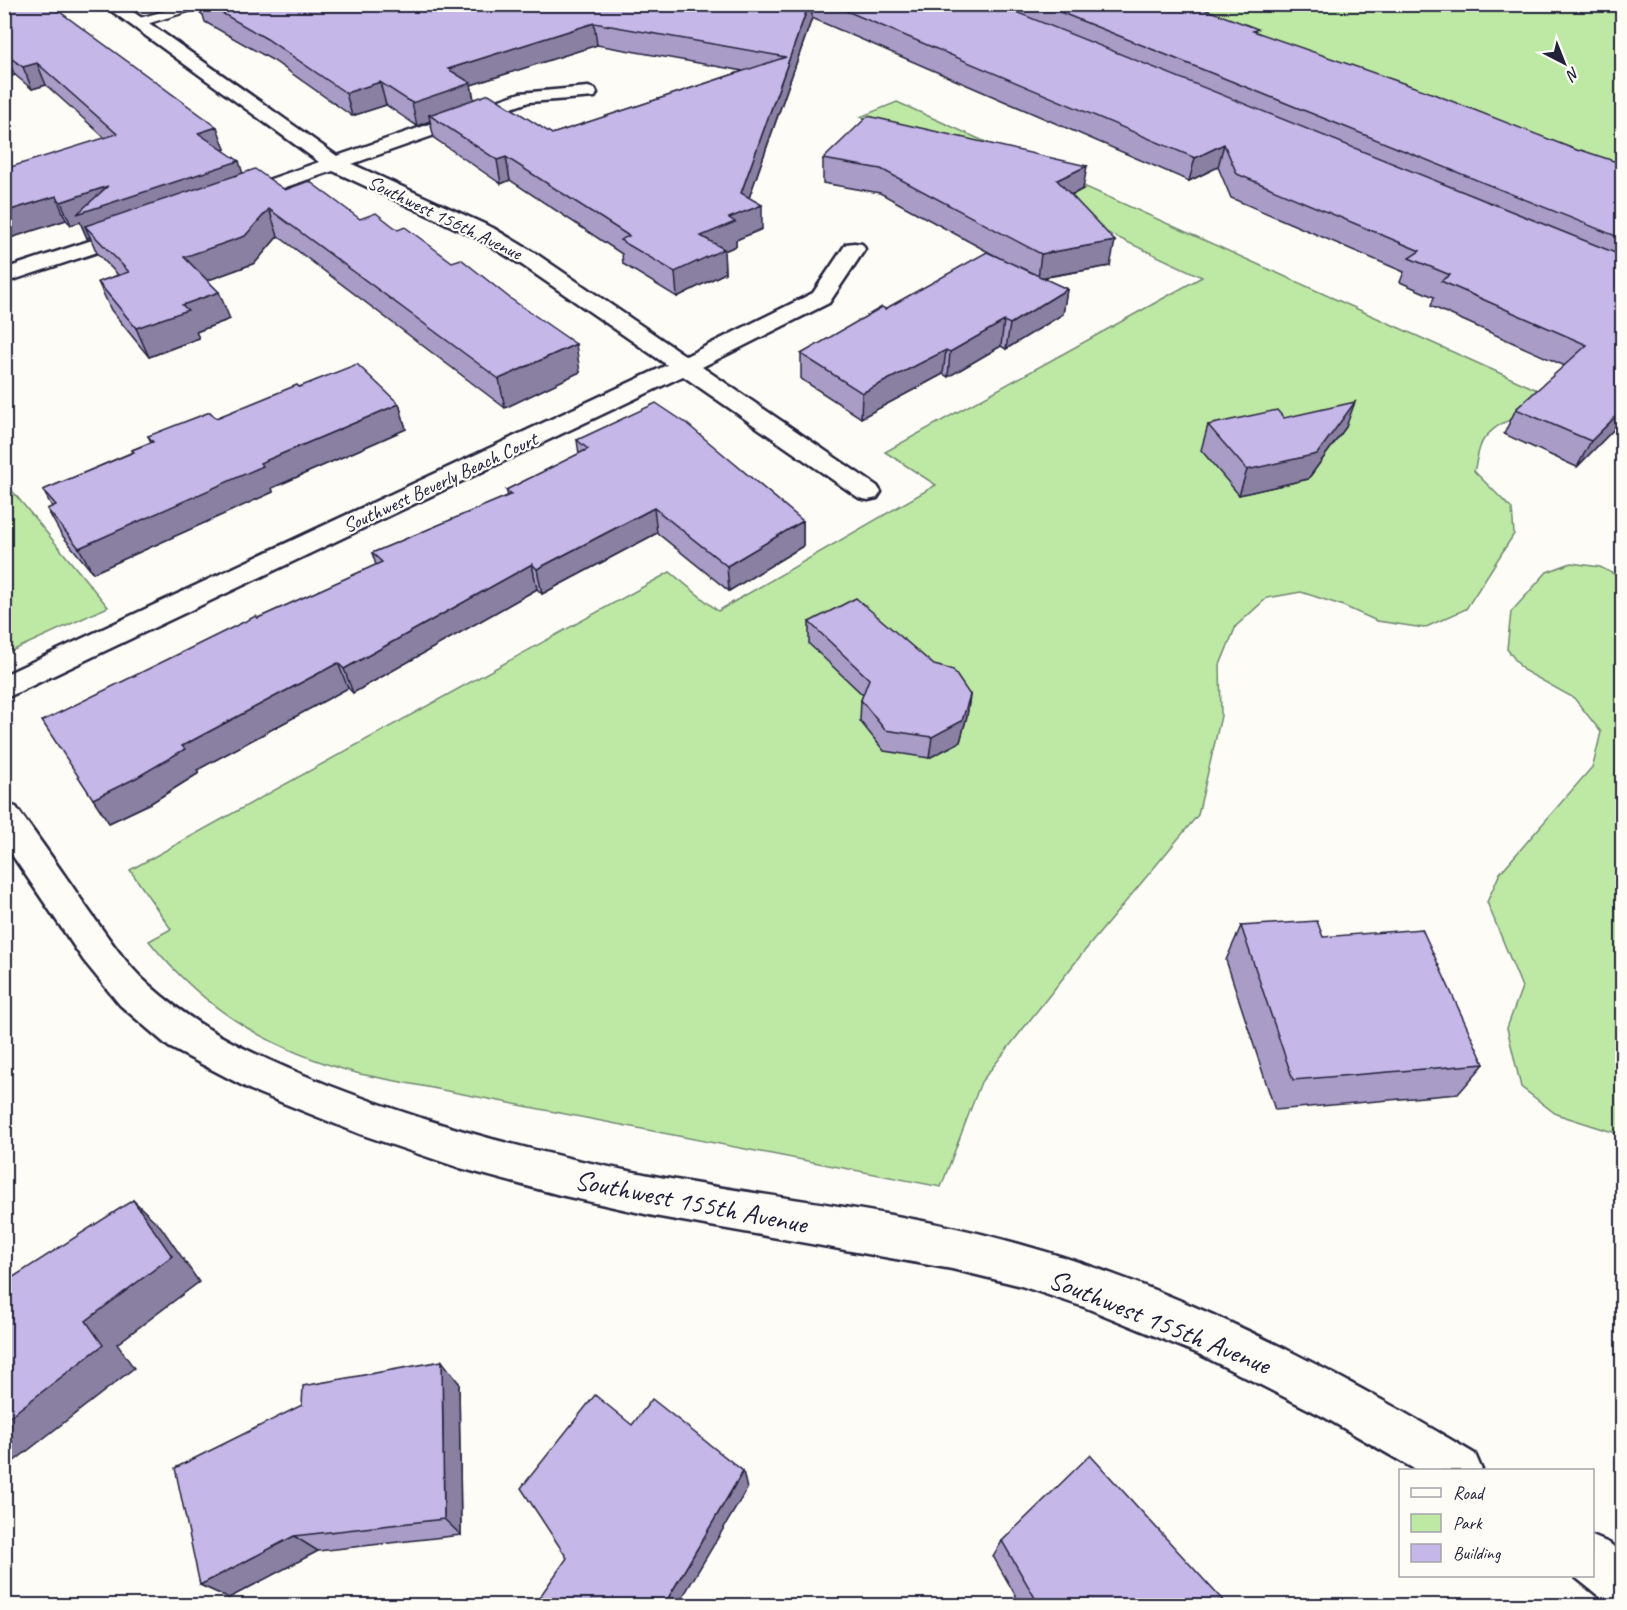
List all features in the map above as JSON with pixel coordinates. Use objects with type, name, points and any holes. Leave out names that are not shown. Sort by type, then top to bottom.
[{"type":"street","name":"Southwest 156th Avenue","points":[[110,4],[335,164],[494,238],[530,260],[868,492]]},
{"type":"street","points":[[214,205],[527,98],[588,93]]},
{"type":"street","points":[[4,276],[159,224]]},
{"type":"street","name":"Southwest Beverly Beach Court","points":[[4,688],[685,366],[821,298],[854,249]]},
{"type":"street","name":"Southwest 155th Avenue","points":[[4,816],[78,923],[133,994],[182,1035],[265,1078],[360,1116],[460,1149],[560,1176],[654,1196],[952,1248],[991,1256],[1064,1278],[1246,1352],[1392,1430],[1457,1469]]},
{"type":"street","points":[[1594,1561],[1623,1584]]},
{"type":"lane","points":[[137,23],[206,4]]},
{"type":"green space","points":[[1604,4],[1622,10],[1622,168],[1181,5]]},
{"type":"green space","points":[[897,102],[1604,420],[1540,414],[1524,416],[1509,420],[1484,439],[1474,471],[1512,509],[1514,534],[1466,609],[1424,628],[1377,621],[1341,605],[1301,592],[1267,598],[1236,626],[1220,665],[1221,716],[1198,815],[1082,954],[981,1082],[941,1187],[360,1074],[298,1053],[270,1040],[243,1026],[218,1008],[194,989],[149,941],[171,929],[130,870],[670,572],[718,611],[936,485],[885,452],[1202,277],[860,117]]},
{"type":"green space","points":[[4,481],[108,607],[5,654],[4,654]]},
{"type":"green space","points":[[1571,563],[1600,567],[1622,578],[1622,1135],[1556,1114],[1521,1087],[1507,1028],[1522,987],[1487,902],[1500,873],[1593,766],[1601,732],[1574,698],[1523,670],[1507,649],[1511,612],[1547,572]]},
{"type":"building","points":[[4,4],[49,4],[217,127],[198,133],[239,161],[77,214],[108,186],[61,202],[56,196],[4,212],[4,169],[117,134],[37,63],[23,67],[4,53]]},
{"type":"building","points":[[206,4],[809,4],[741,193],[762,205],[729,218],[735,222],[701,236],[724,249],[675,272],[620,240],[629,236],[506,157],[497,160],[429,115],[489,94],[552,134],[786,57],[594,23],[448,69],[471,83],[412,103],[380,82],[346,93],[267,39]]},
{"type":"building","points":[[830,4],[996,4],[1623,256],[1623,409],[1591,441],[1516,409],[1587,345],[1441,281],[1450,275],[1409,258],[1420,251],[1237,174],[1224,144],[1195,158]]},
{"type":"building","points":[[1040,4],[1191,4],[1258,29],[1253,31],[1426,91],[1579,151],[1623,164],[1623,239]]},
{"type":"building","points":[[868,116],[1087,166],[1057,180],[1115,241],[1041,254],[881,169],[823,159]]},
{"type":"building","points":[[255,169],[285,190],[309,181],[360,219],[376,213],[398,230],[405,227],[452,262],[461,259],[511,299],[576,344],[499,379],[269,209],[245,236],[184,257],[219,292],[182,305],[188,310],[136,328],[98,282],[129,272],[85,226]]},
{"type":"building","points":[[987,252],[1067,289],[1010,324],[1004,321],[950,352],[946,350],[862,393],[801,354],[882,307],[885,309]]},
{"type":"building","points":[[357,364],[399,404],[260,463],[263,466],[79,548],[47,509],[56,505],[43,490],[134,452],[132,450],[153,442],[148,436],[210,412],[216,418],[297,385],[299,387]]},
{"type":"building","points":[[1355,402],[1317,454],[1247,470],[1208,425],[1277,410],[1284,418]]},
{"type":"building","points":[[656,403],[686,423],[803,521],[727,566],[654,508],[537,569],[532,564],[344,669],[338,663],[182,746],[185,749],[136,778],[93,799],[42,721],[256,616],[258,618],[382,562],[372,553],[512,494],[506,490],[588,449],[577,440]]},
{"type":"building","points":[[856,598],[934,665],[953,670],[970,695],[962,721],[932,737],[885,730],[861,700],[869,679],[809,622]]},
{"type":"building","points":[[1317,921],[1323,937],[1422,929],[1484,1064],[1293,1080],[1241,926]]},
{"type":"building","points":[[133,1200],[172,1256],[86,1321],[103,1345],[4,1421],[4,1283]]},
{"type":"building","points":[[442,1361],[444,1519],[294,1536],[200,1585],[175,1468],[302,1405],[303,1386]]},
{"type":"building","points":[[595,1395],[632,1425],[652,1399],[743,1471],[664,1605],[534,1605],[567,1558],[521,1488]]},
{"type":"building","points":[[1090,1455],[1227,1605],[1039,1605],[1002,1541]]}]
